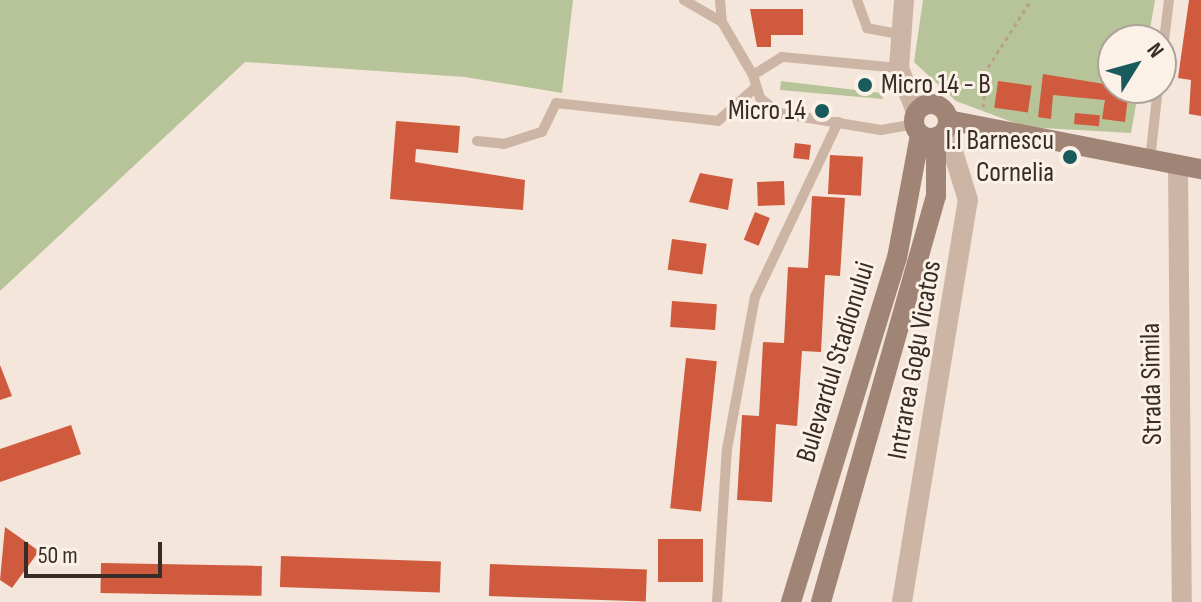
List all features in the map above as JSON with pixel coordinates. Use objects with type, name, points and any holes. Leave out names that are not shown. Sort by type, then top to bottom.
[{"type":"main road","points":[[929,123],[981,127],[1201,169]]},
{"type":"main road","name":"Bulevardul Stadionului","points":[[791,602],[897,258],[929,123]]},
{"type":"main road","name":"Bulevardul Stadionului","points":[[821,602],[936,196],[929,123]]},
{"type":"street","points":[[899,68],[898,34],[904,0]]},
{"type":"street","name":"Intrarea Gogu Vicatos","points":[[899,68],[929,123],[964,173],[967,212],[902,602]]},
{"type":"street","name":"Strada Simila","points":[[1178,166],[1182,602]]},
{"type":"lane","points":[[684,0],[722,22]]},
{"type":"lane","points":[[720,0],[722,22],[753,75],[756,87],[779,113],[881,130],[929,123]]},
{"type":"lane","points":[[857,0],[867,28],[898,34]]},
{"type":"lane","points":[[1166,24],[1169,0]]},
{"type":"lane","points":[[753,75],[771,59],[794,56],[899,68]]},
{"type":"lane","points":[[477,141],[504,144],[542,132],[556,103],[718,121],[756,87]]},
{"type":"lane","points":[[1150,160],[1156,104]]},
{"type":"lane","points":[[717,602],[727,449],[755,297],[838,122]]},
{"type":"path","points":[[981,127],[988,67],[1031,0]]},
{"type":"green space","points":[[0,0],[573,0],[562,93],[465,77],[245,62],[0,291]]},
{"type":"green space","points":[[923,0],[1155,0],[1151,24],[1097,24],[1097,104],[1136,104],[1131,133],[1025,127],[956,101],[914,62]]},
{"type":"green space","points":[[781,81],[881,93],[883,99],[780,90]]},
{"type":"building","points":[[1189,0],[1201,0],[1201,116],[1189,114],[1191,80],[1178,78]]},
{"type":"building","points":[[750,9],[803,9],[803,35],[771,35],[771,47],[757,47]]},
{"type":"building","points":[[1043,74],[1097,83],[1097,99],[1053,95],[1051,119],[1038,117]]},
{"type":"building","points":[[998,81],[1032,86],[1028,112],[994,108]]},
{"type":"building","points":[[1104,104],[1127,104],[1125,122],[1102,119]]},
{"type":"building","points":[[1075,113],[1100,115],[1099,126],[1074,124]]},
{"type":"building","points":[[396,121],[460,126],[458,153],[416,149],[415,162],[525,180],[523,210],[390,199]]},
{"type":"building","points":[[795,143],[811,145],[809,160],[793,158]]},
{"type":"building","points":[[830,155],[863,157],[861,196],[828,194]]},
{"type":"building","points":[[700,173],[733,179],[728,210],[689,202]]},
{"type":"building","points":[[784,181],[785,205],[758,206],[757,182]]},
{"type":"building","points":[[812,196],[845,198],[840,276],[825,275],[821,352],[802,351],[797,426],[776,424],[772,502],[737,500],[742,415],[759,416],[763,342],[784,343],[788,267],[808,268]]},
{"type":"building","points":[[755,212],[770,218],[759,246],[744,240]]},
{"type":"building","points":[[672,239],[707,244],[702,275],[668,270]]},
{"type":"building","points":[[672,301],[717,304],[715,330],[670,327]]},
{"type":"building","points":[[686,358],[717,361],[701,511],[670,508]]},
{"type":"building","points":[[0,365],[12,396],[0,400]]},
{"type":"building","points":[[71,425],[81,454],[0,482],[0,449]]},
{"type":"building","points":[[5,527],[39,551],[12,588],[0,580]]},
{"type":"building","points":[[658,539],[703,539],[703,582],[658,582]]},
{"type":"building","points":[[281,556],[441,562],[440,593],[280,587]]},
{"type":"building","points":[[101,563],[262,566],[261,596],[100,593]]},
{"type":"building","points":[[490,564],[647,569],[646,601],[489,596]]},
{"type":"place","name":"Micro 14 - B","points":[[865,85]]},
{"type":"place","name":"Micro 14","points":[[822,111]]},
{"type":"place","name":"I.I Barnescu Cornelia","points":[[1070,157]]}]
